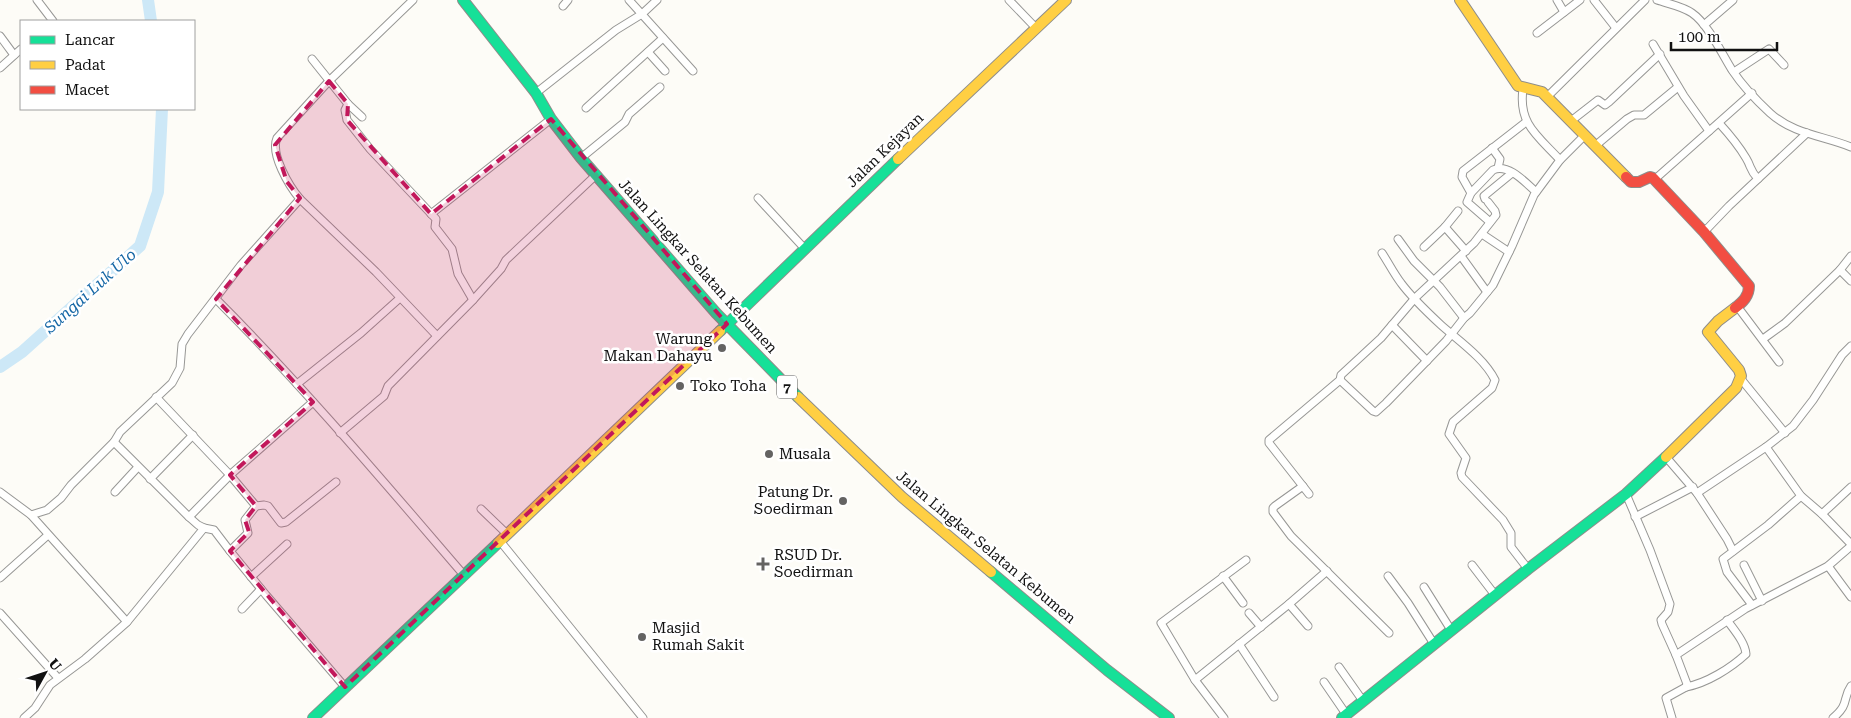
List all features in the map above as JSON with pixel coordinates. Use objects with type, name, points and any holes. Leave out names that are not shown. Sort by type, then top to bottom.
[{"type":"main road","name":"Jalan Lingkar Selatan Kebumen","points":[[463,0],[536,93],[551,119],[581,158],[727,324],[793,393],[902,497],[1107,670],[1170,718]]},
{"type":"main road","name":"Jalan Kejayan","points":[[313,718],[727,324],[1035,27],[1066,0]]},
{"type":"main road","points":[[1344,716],[1528,569],[1626,494],[1736,388],[1741,379],[1739,370],[1708,333],[1719,320],[1748,296],[1749,286],[1704,232],[1654,180],[1650,177],[1639,182],[1631,182],[1547,97],[1538,90],[1523,89],[1513,81],[1460,0]]},
{"type":"street","points":[[37,0],[51,20]]},
{"type":"street","points":[[414,0],[329,81],[277,138],[275,145],[287,182],[300,199],[437,336]]},
{"type":"street","points":[[629,0],[693,71]]},
{"type":"street","points":[[536,93],[616,30],[642,14],[657,0]]},
{"type":"street","points":[[1009,0],[1035,27]]},
{"type":"street","points":[[1556,0],[1564,12]]},
{"type":"street","points":[[1537,33],[1580,0]]},
{"type":"street","points":[[1594,0],[1616,28]]},
{"type":"street","points":[[1547,97],[1645,0]]},
{"type":"street","points":[[1656,0],[1683,8],[1694,14],[1704,25],[1734,72],[1775,117],[1807,134],[1851,147]]},
{"type":"street","points":[[1704,25],[1733,0]]},
{"type":"street","points":[[0,36],[14,55]]},
{"type":"street","points":[[586,108],[663,38]]},
{"type":"street","points":[[1654,44],[1678,87],[1709,131]]},
{"type":"street","points":[[1734,72],[1769,49],[1784,65]]},
{"type":"street","points":[[0,68],[20,50]]},
{"type":"street","points":[[648,52],[664,71]]},
{"type":"street","points":[[1571,121],[1598,100],[1605,104],[1609,102],[1660,54]]},
{"type":"street","points":[[312,59],[348,104],[362,117]]},
{"type":"street","points":[[581,158],[625,122],[629,114],[660,87]]},
{"type":"street","points":[[1595,146],[1628,119],[1634,115],[1644,114],[1678,87]]},
{"type":"street","points":[[1523,89],[1522,105],[1529,128],[1560,160]]},
{"type":"street","points":[[1654,180],[1752,93]]},
{"type":"street","points":[[348,104],[345,110],[347,120],[380,161],[436,219],[435,227],[452,249],[458,274],[473,300]]},
{"type":"street","points":[[431,214],[551,119]]},
{"type":"street","points":[[1471,193],[1462,174],[1465,169],[1526,122]]},
{"type":"street","points":[[1719,123],[1737,144],[1748,162],[1749,168],[1758,178]]},
{"type":"street","points":[[1704,232],[1758,178],[1807,134]]},
{"type":"street","points":[[1340,380],[1361,401],[1376,412],[1427,361],[1487,292],[1496,279],[1536,192],[1560,160],[1584,135]]},
{"type":"street","points":[[1490,222],[1467,202],[1471,193],[1484,177],[1498,168],[1500,159],[1492,148]]},
{"type":"street","points":[[1498,168],[1512,173],[1536,192]]},
{"type":"street","points":[[1309,494],[1269,443],[1269,440],[1340,380],[1341,375],[1381,338],[1414,298],[1482,234],[1496,212],[1484,196],[1512,173]]},
{"type":"street","points":[[340,433],[384,396],[388,386],[473,300],[506,260],[596,175]]},
{"type":"street","points":[[1484,177],[1494,188]]},
{"type":"street","points":[[758,198],[805,249]]},
{"type":"street","points":[[31,515],[47,510],[55,503],[114,442],[120,432],[172,383],[180,368],[182,344],[188,334],[241,265],[300,199]]},
{"type":"street","points":[[1424,247],[1445,227],[1458,211]]},
{"type":"street","points":[[1445,227],[1487,292]]},
{"type":"street","points":[[1482,234],[1509,252]]},
{"type":"street","points":[[1398,239],[1414,261],[1444,292],[1464,318]]},
{"type":"street","points":[[1382,253],[1399,281],[1414,298],[1457,337],[1483,364],[1495,380],[1492,388],[1466,410],[1450,427],[1449,434],[1466,458],[1461,473],[1462,477],[1506,525],[1511,533],[1511,547],[1528,569]]},
{"type":"street","points":[[1763,339],[1785,323],[1840,270],[1851,256]]},
{"type":"street","points":[[1840,270],[1851,282]]},
{"type":"street","points":[[297,384],[361,333],[400,298]]},
{"type":"street","points":[[216,299],[274,357],[340,433],[362,455],[463,574]]},
{"type":"street","points":[[1738,306],[1779,362]]},
{"type":"street","points":[[1392,325],[1427,361]]},
{"type":"street","points":[[1635,517],[1695,490],[1766,447],[1785,433],[1798,420],[1842,355],[1851,346]]},
{"type":"street","points":[[1741,379],[1785,433]]},
{"type":"street","points":[[156,397],[253,502],[268,506],[279,522],[283,523],[336,482]]},
{"type":"street","points":[[189,517],[230,475],[313,402]]},
{"type":"street","points":[[150,479],[193,435]]},
{"type":"street","points":[[114,442],[198,525],[214,530],[260,589],[345,687]]},
{"type":"street","points":[[1676,655],[1752,605],[1828,566],[1851,545],[1822,514],[1801,496],[1766,447]]},
{"type":"street","points":[[1666,457],[1695,490],[1733,551]]},
{"type":"street","points":[[115,492],[138,467]]},
{"type":"street","points":[[1302,486],[1272,510],[1291,536],[1389,633]]},
{"type":"street","points":[[1822,514],[1851,487]]},
{"type":"street","points":[[0,492],[31,515],[127,622]]},
{"type":"street","points":[[1626,494],[1668,598],[1670,607],[1661,620],[1687,684],[1686,687]]},
{"type":"street","points":[[1752,605],[1727,572],[1723,562],[1724,558],[1768,525],[1801,496]]},
{"type":"street","points":[[230,551],[248,533],[246,520],[253,502]]},
{"type":"street","points":[[481,508],[643,718]]},
{"type":"street","points":[[24,718],[35,708],[45,690],[58,678],[85,659],[127,622],[204,528]]},
{"type":"street","points":[[0,578],[48,535]]},
{"type":"street","points":[[251,577],[287,544]]},
{"type":"street","points":[[1224,718],[1195,680],[1161,623],[1246,560]]},
{"type":"street","points":[[1472,565],[1495,596]]},
{"type":"street","points":[[1744,565],[1762,601]]},
{"type":"street","points":[[1828,566],[1851,597]]},
{"type":"street","points":[[1195,680],[1327,571]]},
{"type":"street","points":[[1223,576],[1243,603]]},
{"type":"street","points":[[1388,576],[1434,644]]},
{"type":"street","points":[[1424,587],[1451,630]]},
{"type":"street","points":[[242,609],[260,589]]},
{"type":"street","points":[[1289,604],[1308,626]]},
{"type":"street","points":[[0,613],[58,678]]},
{"type":"street","points":[[1249,613],[1261,626]]},
{"type":"street","points":[[1672,718],[1666,698],[1726,669],[1746,654],[1747,651],[1727,620]]},
{"type":"street","points":[[1239,644],[1274,697]]},
{"type":"street","points":[[1340,667],[1363,701]]},
{"type":"street","points":[[1324,682],[1344,716]]},
{"type":"street","points":[[1833,718],[1844,707],[1847,692],[1851,686]]},
{"type":"highlighted area","points":[[329,81],[348,104],[347,120],[431,214],[551,119],[727,324],[345,687],[230,551],[249,532],[245,520],[256,506],[230,475],[313,402],[216,299],[300,198],[287,182],[275,145]]},
{"type":"waterway","name":"Sungai Luk Ulo","points":[[148,0],[151,20]]},
{"type":"waterway","name":"Sungai Luk Ulo","points":[[0,367],[22,352],[140,246],[158,192],[162,110]]},
{"type":"traffic: fast","points":[[463,0],[536,93],[551,119],[581,158],[716,313],[798,397]]},
{"type":"traffic: fast","points":[[720,331],[898,159]]},
{"type":"traffic: fast","points":[[1342,718],[1528,569],[1626,494],[1666,457]]},
{"type":"traffic: fast","points":[[313,718],[498,543]]},
{"type":"traffic: fast","points":[[991,572],[1107,670],[1169,718]]},
{"type":"traffic: slow","points":[[898,159],[1066,0]]},
{"type":"traffic: slow","points":[[1460,0],[1518,86],[1542,92],[1626,177]]},
{"type":"traffic: slow","points":[[1666,457],[1736,388],[1741,376],[1739,370],[1708,332],[1718,321],[1735,308]]},
{"type":"traffic: slow","points":[[498,543],[720,331]]},
{"type":"traffic: slow","points":[[798,397],[902,497],[991,572]]},
{"type":"traffic: jam","points":[[1626,177],[1631,182],[1639,182],[1650,177],[1653,178],[1704,232],[1749,286],[1745,298],[1735,308]]},
{"type":"place","name":"Warung Makan Dahayu","points":[[722,348]]},
{"type":"place","name":"Toko Toha","points":[[680,386]]},
{"type":"place","name":"Musala","points":[[769,454]]},
{"type":"place","name":"Patung Dr. Soedirman","points":[[843,501]]},
{"type":"place","name":"RSUD Dr. Soedirman","points":[[763,564]]},
{"type":"place","name":"Masjid Rumah Sakit","points":[[642,637]]}]
